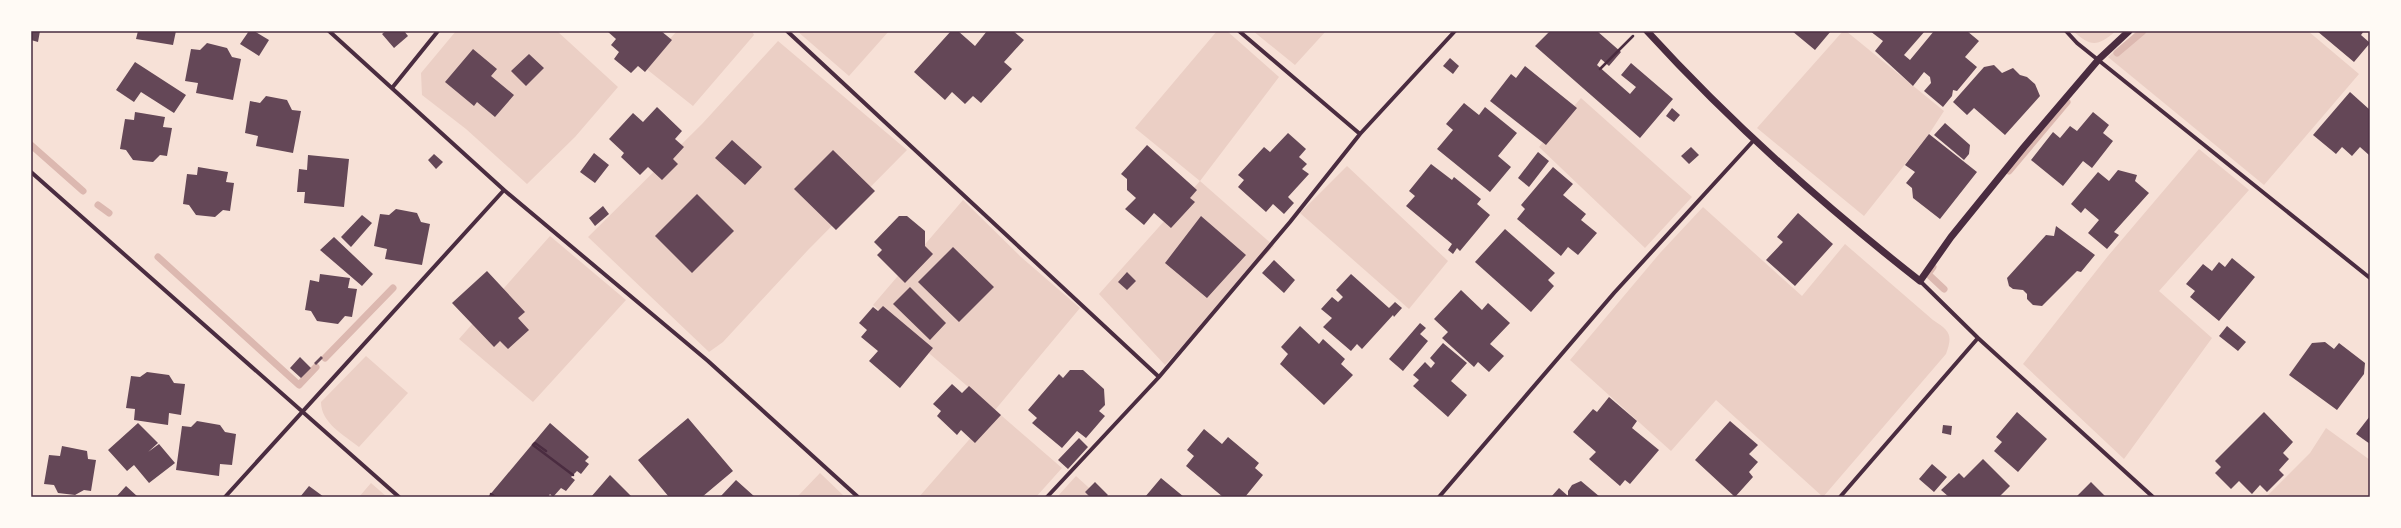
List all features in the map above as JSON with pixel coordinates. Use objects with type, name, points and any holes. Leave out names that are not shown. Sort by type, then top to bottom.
[{"type":"street","points":[[329,31],[504,190],[708,361],[858,497]]},
{"type":"street","points":[[392,88],[438,31]]},
{"type":"street","points":[[787,31],[1159,377]]},
{"type":"street","points":[[1239,31],[1360,134]]},
{"type":"street","points":[[1048,497],[1159,377],[1290,222],[1360,134],[1455,31]]},
{"type":"street","points":[[1647,31],[1691,79],[1754,140],[1870,242],[1920,281],[1978,338],[2153,497]]},
{"type":"street","points":[[2066,31],[2077,43],[2099,59],[2370,278]]},
{"type":"street","points":[[1920,281],[1951,237],[2099,59],[2129,31]]},
{"type":"street","points":[[1439,497],[1614,293],[1754,140]]},
{"type":"street","points":[[31,172],[398,497]]},
{"type":"street","points":[[225,497],[301,411],[504,190]]},
{"type":"street","points":[[1840,497],[1978,338]]},
{"type":"path","points":[[1600,69],[1637,31]]},
{"type":"path","points":[[546,451],[534,442],[532,445],[573,475]]},
{"type":"path","points":[[491,497],[491,494],[495,497]]},
{"type":"shaded area","points":[[456,31],[557,31],[618,87],[575,137],[527,184],[466,129],[422,95],[421,73]]},
{"type":"shaded area","points":[[677,31],[752,31],[754,35],[693,106],[644,67]]},
{"type":"shaded area","points":[[797,31],[889,31],[849,76]]},
{"type":"shaded area","points":[[1217,31],[1227,31],[1279,77],[1200,181],[1135,128]]},
{"type":"shaded area","points":[[1253,31],[1326,31],[1295,65]]},
{"type":"shaded area","points":[[1843,31],[1846,31],[1944,111],[1929,134],[1864,216],[1757,128]]},
{"type":"shaded area","points":[[2073,31],[2116,31],[2104,40],[2094,43],[2085,40]]},
{"type":"shaded area","points":[[2137,31],[2308,31],[2359,74],[2264,185],[2108,57]]},
{"type":"shaded area","points":[[778,41],[907,150],[808,250],[723,342],[709,352],[588,237],[702,124]]},
{"type":"shaded area","points":[[1581,98],[1692,197],[1645,248],[1539,147]]},
{"type":"shaded area","points":[[2199,149],[2249,190],[2159,291],[2212,338],[2124,459],[2023,364],[2108,256]]},
{"type":"shaded area","points":[[1347,166],[1448,261],[1409,309],[1300,213]]},
{"type":"shaded area","points":[[1200,181],[1274,246],[1165,365],[1099,294]]},
{"type":"shaded area","points":[[963,200],[1021,257],[1080,308],[995,410],[873,305]]},
{"type":"shaded area","points":[[1703,207],[1802,296],[1845,244],[1943,327],[1948,334],[1949,342],[1946,354],[1823,497],[1716,400],[1671,451],[1570,360],[1660,253]]},
{"type":"shaded area","points":[[550,236],[626,300],[533,402],[459,339]]},
{"type":"shaded area","points":[[366,356],[408,393],[359,447],[334,428],[325,416],[321,402]]},
{"type":"shaded area","points":[[995,410],[1062,468],[1036,497],[919,497]]},
{"type":"shaded area","points":[[2326,428],[2370,460],[2370,497],[2266,497],[2310,453]]},
{"type":"shaded area","points":[[820,473],[845,497],[797,497]]},
{"type":"shaded area","points":[[1076,476],[1099,497],[1057,497]]},
{"type":"shaded area","points":[[371,483],[387,497],[359,497]]},
{"type":"building","points":[[31,31],[40,31],[38,42],[31,40]]},
{"type":"building","points":[[138,31],[176,31],[173,45],[136,39]]},
{"type":"building","points":[[249,31],[254,31],[269,40],[259,56],[240,44]]},
{"type":"building","points":[[386,31],[404,31],[408,36],[394,48],[382,34]]},
{"type":"building","points":[[607,31],[661,31],[672,40],[645,72],[638,66],[631,73],[614,59],[619,52],[611,45],[616,39]]},
{"type":"building","points":[[951,31],[958,31],[975,46],[987,31],[1013,31],[1024,40],[1004,62],[1012,69],[981,103],[973,96],[965,104],[952,92],[945,100],[914,72]]},
{"type":"building","points":[[1550,31],[1597,31],[1621,52],[1609,66],[1601,59],[1597,65],[1630,94],[1636,87],[1621,75],[1631,63],[1673,99],[1640,138],[1535,46]]},
{"type":"building","points":[[1792,31],[1831,31],[1815,50]]},
{"type":"building","points":[[1870,31],[1925,31],[1904,55],[1910,60],[1934,31],[1967,31],[1979,41],[1965,57],[1977,67],[1957,91],[1953,90],[1952,96],[1943,107],[1924,91],[1931,83],[1930,77],[1924,72],[1913,86],[1875,51],[1883,41]]},
{"type":"building","points":[[2317,31],[2364,31],[2361,35],[2370,43],[2354,62]]},
{"type":"building","points":[[207,43],[227,48],[232,57],[241,59],[233,100],[196,93],[198,83],[185,81],[191,49],[200,50]]},
{"type":"building","points":[[473,49],[497,69],[491,76],[514,95],[495,117],[477,102],[474,106],[445,82]]},
{"type":"building","points":[[529,54],[544,68],[526,86],[511,71]]},
{"type":"building","points":[[1450,58],[1459,66],[1453,74],[1443,66]]},
{"type":"building","points":[[135,62],[186,95],[174,113],[141,92],[134,102],[116,90]]},
{"type":"building","points":[[1994,65],[2002,73],[2013,68],[2020,75],[2027,77],[2035,84],[2040,96],[2005,135],[1974,108],[1967,115],[1953,102],[1984,67]]},
{"type":"building","points":[[1525,66],[1577,108],[1546,145],[1490,101],[1511,74],[1516,78]]},
{"type":"building","points":[[2350,92],[2370,110],[2369,155],[2360,147],[2352,156],[2342,147],[2336,154],[2313,135]]},
{"type":"building","points":[[266,96],[287,100],[292,110],[301,111],[293,153],[256,146],[258,136],[245,133],[250,101],[260,103]]},
{"type":"building","points":[[1464,103],[1479,115],[1485,107],[1517,133],[1498,156],[1511,167],[1490,192],[1437,149],[1453,130],[1446,124]]},
{"type":"building","points":[[657,107],[682,131],[675,139],[684,147],[673,159],[678,164],[662,180],[648,167],[640,175],[621,157],[624,153],[609,139],[633,113],[643,122]]},
{"type":"building","points":[[1672,108],[1680,115],[1674,122],[1666,116]]},
{"type":"building","points":[[135,112],[165,117],[163,127],[172,128],[167,156],[160,155],[153,162],[133,160],[126,150],[120,149],[125,119],[134,120]]},
{"type":"building","points":[[2093,112],[2109,125],[2103,133],[2113,141],[2092,168],[2083,161],[2063,186],[2031,160],[2053,132],[2060,138],[2070,126],[2077,131]]},
{"type":"building","points":[[1945,123],[1970,145],[1969,154],[1964,160],[1934,135]]},
{"type":"building","points":[[1288,133],[1306,149],[1299,157],[1307,164],[1302,169],[1309,174],[1288,197],[1294,203],[1284,214],[1273,204],[1266,212],[1238,187],[1244,180],[1238,175],[1264,147],[1270,152]]},
{"type":"building","points":[[1929,134],[1977,172],[1940,219],[1913,198],[1912,188],[1906,183],[1915,172],[1905,165]]},
{"type":"building","points":[[732,140],[762,167],[745,185],[715,158]]},
{"type":"building","points":[[1147,145],[1197,190],[1190,198],[1195,202],[1171,228],[1154,213],[1144,225],[1125,209],[1136,198],[1127,190],[1127,179],[1121,174]]},
{"type":"building","points":[[1691,147],[1699,155],[1689,164],[1681,156]]},
{"type":"building","points":[[833,150],[875,191],[836,230],[794,189]]},
{"type":"building","points":[[1538,152],[1549,161],[1529,187],[1518,178]]},
{"type":"building","points":[[594,153],[609,165],[595,183],[580,172]]},
{"type":"building","points":[[434,154],[443,162],[436,169],[428,160]]},
{"type":"building","points":[[308,155],[349,159],[344,207],[304,203],[305,192],[297,192],[299,169],[307,170]]},
{"type":"building","points":[[1431,164],[1452,180],[1454,177],[1481,199],[1477,204],[1490,215],[1460,251],[1457,248],[1453,254],[1448,250],[1452,244],[1406,206],[1415,196],[1409,191]]},
{"type":"building","points":[[198,167],[228,172],[226,182],[234,183],[230,211],[223,210],[215,217],[196,215],[189,205],[183,204],[187,174],[197,175]]},
{"type":"building","points":[[1553,167],[1573,184],[1563,195],[1586,214],[1581,220],[1597,233],[1578,255],[1568,247],[1561,256],[1517,219],[1525,209],[1521,205]]},
{"type":"building","points":[[2118,170],[2137,175],[2135,181],[2149,193],[2114,232],[2119,235],[2107,249],[2088,233],[2099,220],[2085,208],[2081,213],[2071,204],[2098,172],[2109,181]]},
{"type":"building","points":[[697,194],[734,231],[692,273],[655,236]]},
{"type":"building","points":[[603,206],[609,214],[595,226],[589,218]]},
{"type":"building","points":[[396,209],[417,213],[421,222],[430,224],[422,265],[385,259],[387,249],[374,246],[380,214],[389,215]]},
{"type":"building","points":[[1798,213],[1833,244],[1795,286],[1766,260],[1783,242],[1777,237]]},
{"type":"building","points":[[362,215],[372,223],[351,247],[341,237]]},
{"type":"building","points":[[899,216],[907,216],[925,231],[925,246],[933,254],[905,283],[877,255],[882,250],[874,242]]},
{"type":"building","points":[[1201,216],[1246,255],[1207,298],[1165,263]]},
{"type":"building","points":[[2056,226],[2095,255],[2081,272],[2077,271],[2042,306],[2033,305],[2027,299],[2027,294],[2023,290],[2013,289],[2009,286],[2007,278],[2046,235],[2054,236]]},
{"type":"building","points":[[1505,229],[1555,273],[1548,280],[1554,286],[1531,312],[1475,262]]},
{"type":"building","points":[[334,237],[373,274],[362,286],[320,250]]},
{"type":"building","points":[[953,247],[994,287],[959,322],[918,282]]},
{"type":"building","points":[[2232,258],[2255,277],[2219,321],[2190,297],[2195,291],[2186,284],[2203,264],[2212,271],[2219,262],[2225,267]]},
{"type":"building","points":[[1274,260],[1295,280],[1284,293],[1262,273]]},
{"type":"building","points":[[487,271],[525,312],[518,318],[529,330],[508,349],[500,341],[494,347],[452,303]]},
{"type":"building","points":[[1127,272],[1136,281],[1127,290],[1118,282]]},
{"type":"building","points":[[320,274],[350,278],[348,288],[357,289],[352,317],[345,316],[338,324],[317,321],[311,311],[305,310],[310,280],[319,282]]},
{"type":"building","points":[[1351,274],[1389,308],[1395,302],[1402,308],[1394,317],[1393,315],[1362,349],[1357,344],[1351,351],[1323,327],[1332,318],[1321,309],[1332,297],[1338,302],[1343,297],[1336,290]]},
{"type":"building","points":[[910,287],[946,323],[930,340],[893,304]]},
{"type":"building","points":[[1461,290],[1482,310],[1488,303],[1510,323],[1490,344],[1504,356],[1489,372],[1478,362],[1474,367],[1442,338],[1448,332],[1434,319]]},
{"type":"building","points":[[883,306],[933,348],[900,388],[869,361],[878,351],[861,337],[867,330],[859,323],[873,307],[878,311]]},
{"type":"building","points":[[1420,323],[1426,328],[1420,334],[1428,341],[1403,371],[1389,359]]},
{"type":"building","points":[[1300,326],[1319,344],[1323,339],[1345,359],[1341,364],[1353,375],[1324,405],[1280,364],[1288,354],[1281,347]]},
{"type":"building","points":[[2227,326],[2246,342],[2238,351],[2219,336]]},
{"type":"building","points":[[2325,342],[2334,349],[2339,343],[2365,363],[2364,374],[2337,410],[2289,375],[2312,343]]},
{"type":"building","points":[[1443,343],[1467,363],[1451,381],[1467,395],[1448,417],[1413,386],[1419,380],[1413,375],[1425,362],[1431,368],[1435,363],[1430,358]]},
{"type":"building","points":[[321,356],[323,358],[316,365],[314,363]]},
{"type":"building","points":[[300,357],[311,368],[301,378],[290,368]]},
{"type":"building","points":[[1070,370],[1083,370],[1104,389],[1105,405],[1099,411],[1105,416],[1086,438],[1077,431],[1062,448],[1032,423],[1037,418],[1028,410],[1059,374],[1063,378]]},
{"type":"building","points":[[147,372],[169,375],[174,383],[185,384],[181,415],[169,413],[168,425],[134,420],[135,409],[126,408],[131,376],[140,377]]},
{"type":"building","points":[[952,384],[962,393],[969,386],[1001,415],[975,443],[961,430],[957,435],[937,416],[941,411],[933,404]]},
{"type":"building","points":[[1609,397],[1637,421],[1632,428],[1659,450],[1630,484],[1625,480],[1620,486],[1589,459],[1596,452],[1573,432],[1593,409],[1597,412]]},
{"type":"building","points":[[2017,412],[2047,439],[2018,472],[1994,451],[2002,442],[1996,437]]},
{"type":"building","points":[[2264,412],[2293,442],[2283,453],[2289,459],[2279,470],[2284,475],[2267,492],[2260,485],[2252,494],[2239,481],[2231,489],[2215,473],[2221,467],[2215,461]]},
{"type":"building","points":[[2370,416],[2370,444],[2356,434]]},
{"type":"building","points":[[688,418],[733,471],[702,497],[669,497],[638,460]]},
{"type":"building","points":[[197,421],[220,425],[225,432],[236,434],[232,465],[220,464],[219,476],[176,470],[182,426],[191,427]]},
{"type":"building","points":[[1730,421],[1758,445],[1749,454],[1758,462],[1749,472],[1753,477],[1735,497],[1695,460]]},
{"type":"building","points":[[138,423],[158,443],[148,452],[159,444],[175,463],[149,483],[134,465],[127,471],[108,450]]},
{"type":"building","points":[[550,423],[589,457],[585,461],[589,464],[581,474],[577,471],[571,477],[575,480],[566,491],[561,488],[553,497],[550,494],[548,497],[488,497]]},
{"type":"building","points":[[1943,425],[1952,426],[1951,435],[1942,433]]},
{"type":"building","points":[[1204,429],[1222,444],[1228,437],[1259,463],[1255,468],[1263,475],[1245,497],[1223,497],[1186,466],[1194,456],[1187,450]]},
{"type":"building","points":[[1079,438],[1088,447],[1068,469],[1058,460]]},
{"type":"building","points":[[62,446],[87,451],[88,459],[96,460],[91,491],[84,490],[75,495],[58,493],[54,485],[44,484],[49,455],[60,456]]},
{"type":"building","points":[[1983,459],[2010,486],[1999,497],[1949,497],[1941,490],[1959,473],[1964,478]]},
{"type":"building","points":[[1932,464],[1947,477],[1934,492],[1919,479]]},
{"type":"building","points":[[610,475],[632,497],[591,497]]},
{"type":"building","points":[[1161,478],[1184,497],[1145,497]]},
{"type":"building","points":[[736,480],[755,497],[720,497]]},
{"type":"building","points":[[1581,481],[1600,497],[1551,497],[1559,488],[1568,496],[1568,491],[1572,485]]},
{"type":"building","points":[[1095,482],[1108,495],[1106,497],[1090,497],[1085,492]]},
{"type":"building","points":[[2091,482],[2106,497],[2076,497]]},
{"type":"building","points":[[126,486],[138,497],[116,497]]},
{"type":"building","points":[[309,486],[324,497],[300,497]]},
{"type":"waterway","points":[[2117,53],[2143,31]]},
{"type":"waterway","points":[[2009,171],[2067,102]]},
{"type":"waterway","points":[[31,145],[83,191]]},
{"type":"waterway","points":[[98,205],[109,213]]},
{"type":"waterway","points":[[158,257],[299,385],[316,367]]},
{"type":"waterway","points":[[1933,267],[1928,274],[1944,289]]},
{"type":"waterway","points":[[325,358],[393,288]]}]
